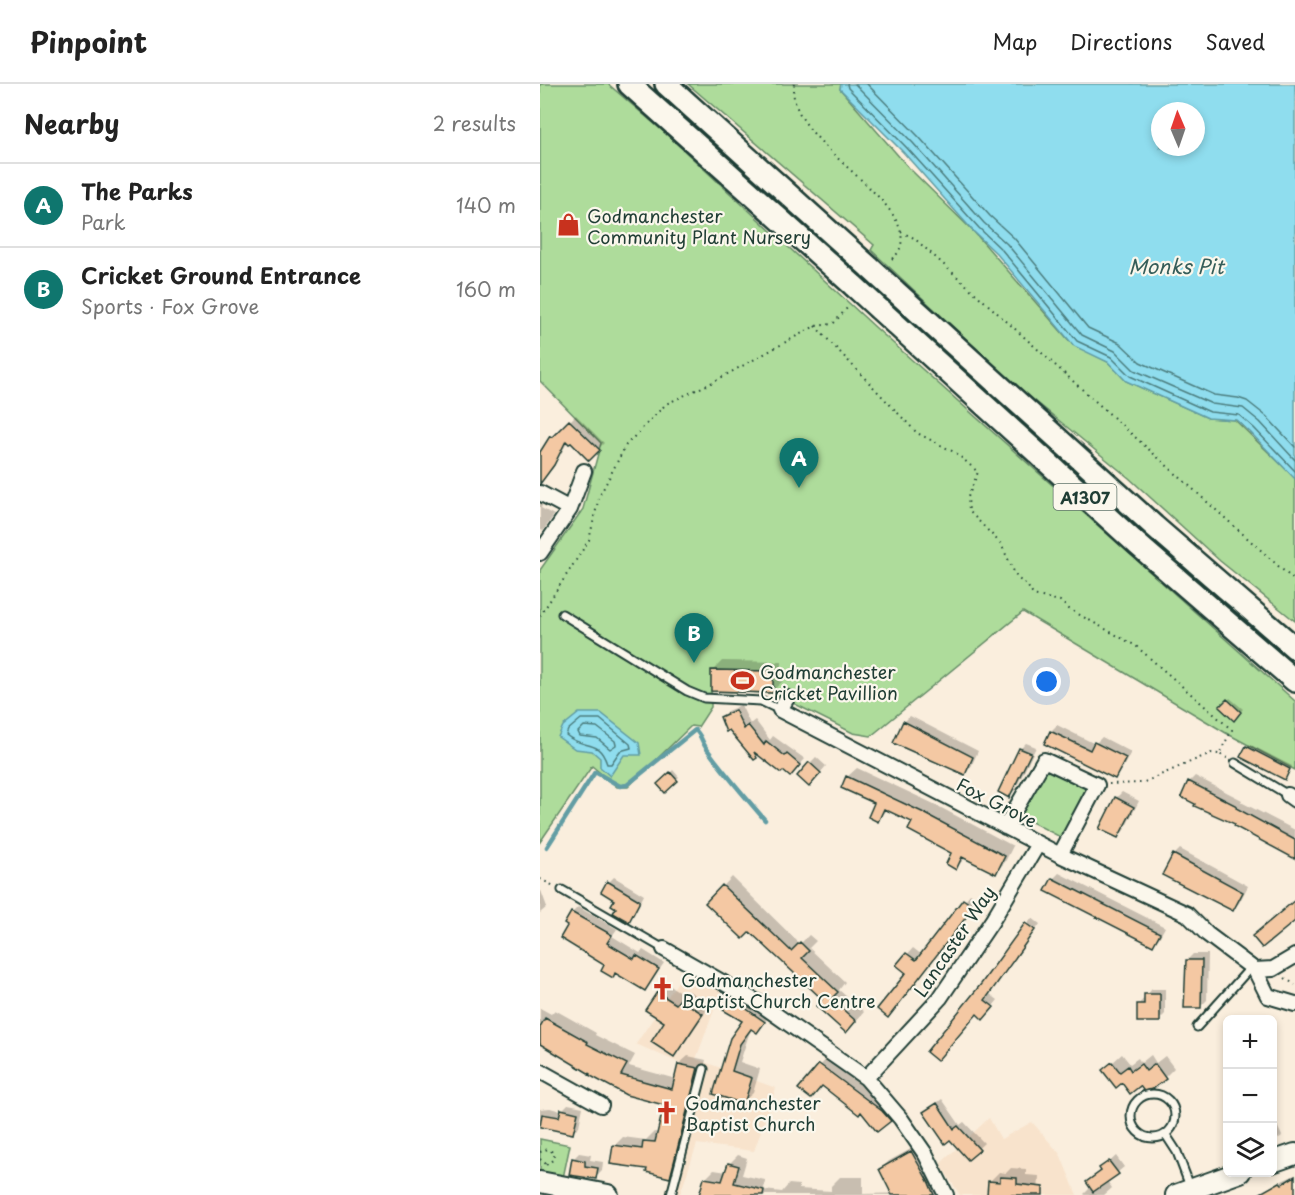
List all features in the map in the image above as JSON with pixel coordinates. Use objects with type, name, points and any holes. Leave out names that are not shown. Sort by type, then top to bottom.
[{"type":"main road","name":"A1307","points":[[629,84],[853,294],[879,309],[1137,544],[1295,681]]},
{"type":"main road","name":"A1307","points":[[666,84],[879,266],[894,290],[1154,526],[1295,648]]},
{"type":"main road","points":[[1277,1160],[1295,1154]]},
{"type":"main road","points":[[543,1176],[608,1195]]},
{"type":"main road","points":[[1183,1193],[1229,1177]]},
{"type":"street","points":[[540,553],[570,509],[584,471]]},
{"type":"street","points":[[540,493],[570,509]]},
{"type":"street","name":"Fox Grove","points":[[783,704],[1005,827],[1187,914],[1207,934],[1253,969]]},
{"type":"street","points":[[1005,827],[1044,760],[1098,785],[1060,855]]},
{"type":"street","name":"Lancaster Way","points":[[866,1078],[940,998],[992,921],[1038,844]]},
{"type":"street","points":[[664,949],[759,1003],[866,1078],[901,1119],[926,1155],[946,1195]]},
{"type":"street","points":[[1295,956],[1273,969],[1253,969],[1268,996],[1295,1004]]},
{"type":"street","points":[[540,1071],[601,1105]]},
{"type":"lane","points":[[562,614],[704,698],[783,704]]},
{"type":"lane","points":[[1235,763],[1292,797]]},
{"type":"lane","points":[[562,890],[664,949]]},
{"type":"lane","points":[[1197,1027],[1253,969]]},
{"type":"lane","points":[[671,1195],[704,1070]]},
{"type":"lane","points":[[1157,1093],[1171,1100],[1175,1122],[1172,1130],[1166,1135],[1152,1138],[1138,1133],[1130,1113],[1136,1100],[1157,1093]]},
{"type":"lane","points":[[1166,1135],[1177,1152],[1183,1193]]},
{"type":"path","points":[[794,84],[798,113],[831,152],[888,208],[897,221],[901,232],[898,252],[879,266]]},
{"type":"path","points":[[901,232],[914,238],[1295,581]]},
{"type":"path","points":[[540,616],[589,540],[599,497],[626,446],[666,404],[713,382],[815,326],[833,324],[853,294]]},
{"type":"path","points":[[815,326],[917,433],[956,453],[978,472],[968,497],[969,512],[1001,544],[1017,578],[1027,585],[1033,595],[1060,600],[1068,609],[1136,646],[1232,730],[1219,754]]},
{"type":"path","points":[[1098,785],[1142,783],[1211,753],[1219,754],[1235,763]]},
{"type":"path","points":[[540,879],[562,890]]},
{"type":"path","points":[[540,1152],[548,1149],[554,1153],[553,1161],[543,1176]]},
{"type":"path","points":[[540,1159],[543,1176]]},
{"type":"shaded area","points":[[685,971],[721,991],[696,1059],[776,1088],[754,1151],[697,1144],[680,1194],[666,1192],[695,1070],[636,1044]]},
{"type":"shaded area","points":[[989,1118],[1001,1139],[1032,1122],[1060,1154],[1077,1195],[960,1195],[940,1164]]},
{"type":"green space","points":[[540,84],[608,84],[665,133],[876,328],[1295,701],[1295,770],[1226,733],[1023,612],[871,736],[853,733],[773,693],[711,691],[711,707],[698,727],[691,726],[628,787],[617,787],[592,766],[540,842],[540,570],[583,509],[601,443],[540,381]]},
{"type":"green space","points":[[688,84],[841,84],[840,89],[909,168],[974,232],[1072,344],[1108,362],[1126,381],[1208,418],[1235,420],[1295,478],[1295,621],[1220,561],[1129,478],[1012,382],[871,250],[874,245]]},
{"type":"green space","points":[[1045,764],[1092,786],[1066,840],[1018,815]]},
{"type":"green space","points":[[540,1139],[570,1145],[563,1178],[540,1174]]},
{"type":"water","name":"Monks Pit","points":[[841,84],[1295,84],[1295,479],[1236,420],[1208,418],[1126,381],[1108,362],[1074,346],[997,254],[974,232],[903,152],[840,89]]},
{"type":"water","points":[[579,713],[601,713],[639,743],[641,755],[624,755],[610,776],[600,767],[600,758],[592,751],[575,749],[558,737],[563,726]]},
{"type":"building","points":[[569,420],[600,450],[589,461],[566,441],[554,465],[540,484],[540,452],[550,436],[552,437]]},
{"type":"building","name":"Godmanchester Cricket Pavillion","points":[[711,670],[773,671],[773,693],[711,691]]},
{"type":"building","points":[[1227,699],[1241,712],[1234,721],[1219,707]]},
{"type":"building","points":[[735,710],[744,729],[748,725],[764,745],[766,741],[800,765],[790,777],[783,771],[781,773],[754,752],[757,758],[754,760],[729,730],[726,732],[720,717]]},
{"type":"building","points":[[903,721],[973,757],[965,775],[893,743]]},
{"type":"building","points":[[1050,731],[1090,750],[1094,742],[1126,758],[1115,779],[1044,744]]},
{"type":"building","points":[[1246,746],[1290,769],[1285,780],[1240,757]]},
{"type":"building","points":[[1019,748],[1031,753],[1009,798],[998,792]]},
{"type":"building","points":[[809,762],[821,773],[809,787],[797,776]]},
{"type":"building","points":[[670,772],[678,781],[665,793],[657,784]]},
{"type":"building","points":[[846,776],[922,812],[1005,856],[996,874],[962,857],[956,870],[946,864],[951,853],[908,830],[912,822],[884,809],[878,822],[868,817],[874,803],[841,788]]},
{"type":"building","points":[[1188,781],[1295,840],[1295,859],[1234,826],[1235,824],[1194,806],[1195,804],[1181,797]]},
{"type":"building","points":[[1115,797],[1134,807],[1118,838],[1099,829]]},
{"type":"building","points":[[1173,854],[1243,892],[1233,911],[1162,875]]},
{"type":"building","points":[[1052,878],[1160,933],[1153,946],[1045,891]]},
{"type":"building","points":[[607,881],[639,900],[629,922],[613,913],[616,908],[611,905],[614,900],[601,892]]},
{"type":"building","points":[[722,885],[791,951],[800,942],[809,951],[802,958],[838,992],[831,999],[856,1021],[846,1033],[816,1006],[822,999],[750,932],[743,939],[705,903]]},
{"type":"building","points":[[963,899],[974,907],[888,1018],[877,1009],[906,973],[896,965],[906,953],[916,960]]},
{"type":"building","points":[[1295,900],[1295,921],[1262,948],[1252,936]]},
{"type":"building","points":[[571,912],[612,935],[607,943],[634,959],[636,955],[659,969],[645,991],[615,973],[613,978],[601,971],[604,965],[560,938]]},
{"type":"building","points":[[1025,923],[1035,930],[985,1000],[994,1007],[983,1020],[977,1014],[937,1061],[926,1052],[981,984]]},
{"type":"building","points":[[1186,960],[1202,960],[1201,1008],[1184,1008]]},
{"type":"building","points":[[657,992],[676,1004],[680,999],[703,1014],[674,1057],[651,1042],[664,1022],[645,1010]]},
{"type":"building","points":[[1144,994],[1160,994],[1160,1022],[1137,1022],[1137,1004],[1144,1004]]},
{"type":"building","points":[[731,998],[765,1022],[757,1033],[751,1029],[740,1044],[732,1071],[752,1078],[744,1104],[713,1094],[730,1038],[742,1021],[723,1010]]},
{"type":"building","points":[[545,1018],[588,1042],[587,1044],[627,1064],[621,1075],[672,1089],[678,1064],[698,1068],[670,1178],[646,1172],[647,1169],[610,1164],[613,1145],[642,1149],[643,1141],[655,1142],[664,1105],[626,1095],[540,1044],[540,1027]]},
{"type":"building","points":[[1112,1062],[1120,1072],[1128,1066],[1131,1071],[1141,1064],[1146,1071],[1155,1064],[1166,1079],[1146,1094],[1140,1086],[1130,1094],[1122,1083],[1116,1088],[1102,1070]]},
{"type":"building","points":[[819,1064],[882,1111],[891,1121],[877,1132],[861,1112],[859,1115],[822,1086],[811,1099],[798,1089]]},
{"type":"building","points":[[937,1103],[954,1129],[958,1126],[980,1150],[968,1160],[950,1140],[945,1144],[923,1112]]},
{"type":"building","points":[[561,1109],[578,1113],[573,1134],[540,1127],[542,1114],[559,1117]]},
{"type":"building","points":[[911,1151],[934,1195],[892,1195],[879,1169]]},
{"type":"building","points":[[572,1158],[585,1161],[585,1166],[598,1168],[596,1179],[569,1175]]},
{"type":"building","points":[[1109,1161],[1119,1174],[1093,1192],[1086,1182],[1101,1171],[1099,1168]]},
{"type":"building","points":[[728,1163],[739,1166],[734,1183],[764,1190],[763,1195],[699,1195],[704,1178],[722,1181]]},
{"type":"building","points":[[1295,1176],[1295,1195],[1257,1195],[1280,1182],[1282,1184]]},
{"type":"building","points":[[1000,1177],[1017,1178],[1017,1184],[1043,1187],[1043,1195],[987,1195],[988,1181],[1000,1182]]},
{"type":"waterway","points":[[547,847],[595,772],[620,786],[627,785],[695,730],[705,747],[765,820]]},
{"type":"place","name":"Godmanchester Community Plant Nursery","points":[[569,225]]},
{"type":"place","name":"The Parks","points":[[799,488]]},
{"type":"place","name":"Cricket Ground Entrance","points":[[694,663]]},
{"type":"place","name":"Godmanchester Cricket Pavillion","points":[[742,681]]},
{"type":"place","name":"Godmanchester Baptist Church Centre","points":[[663,989]]},
{"type":"place","name":"Godmanchester Baptist Church","points":[[667,1112]]}]
